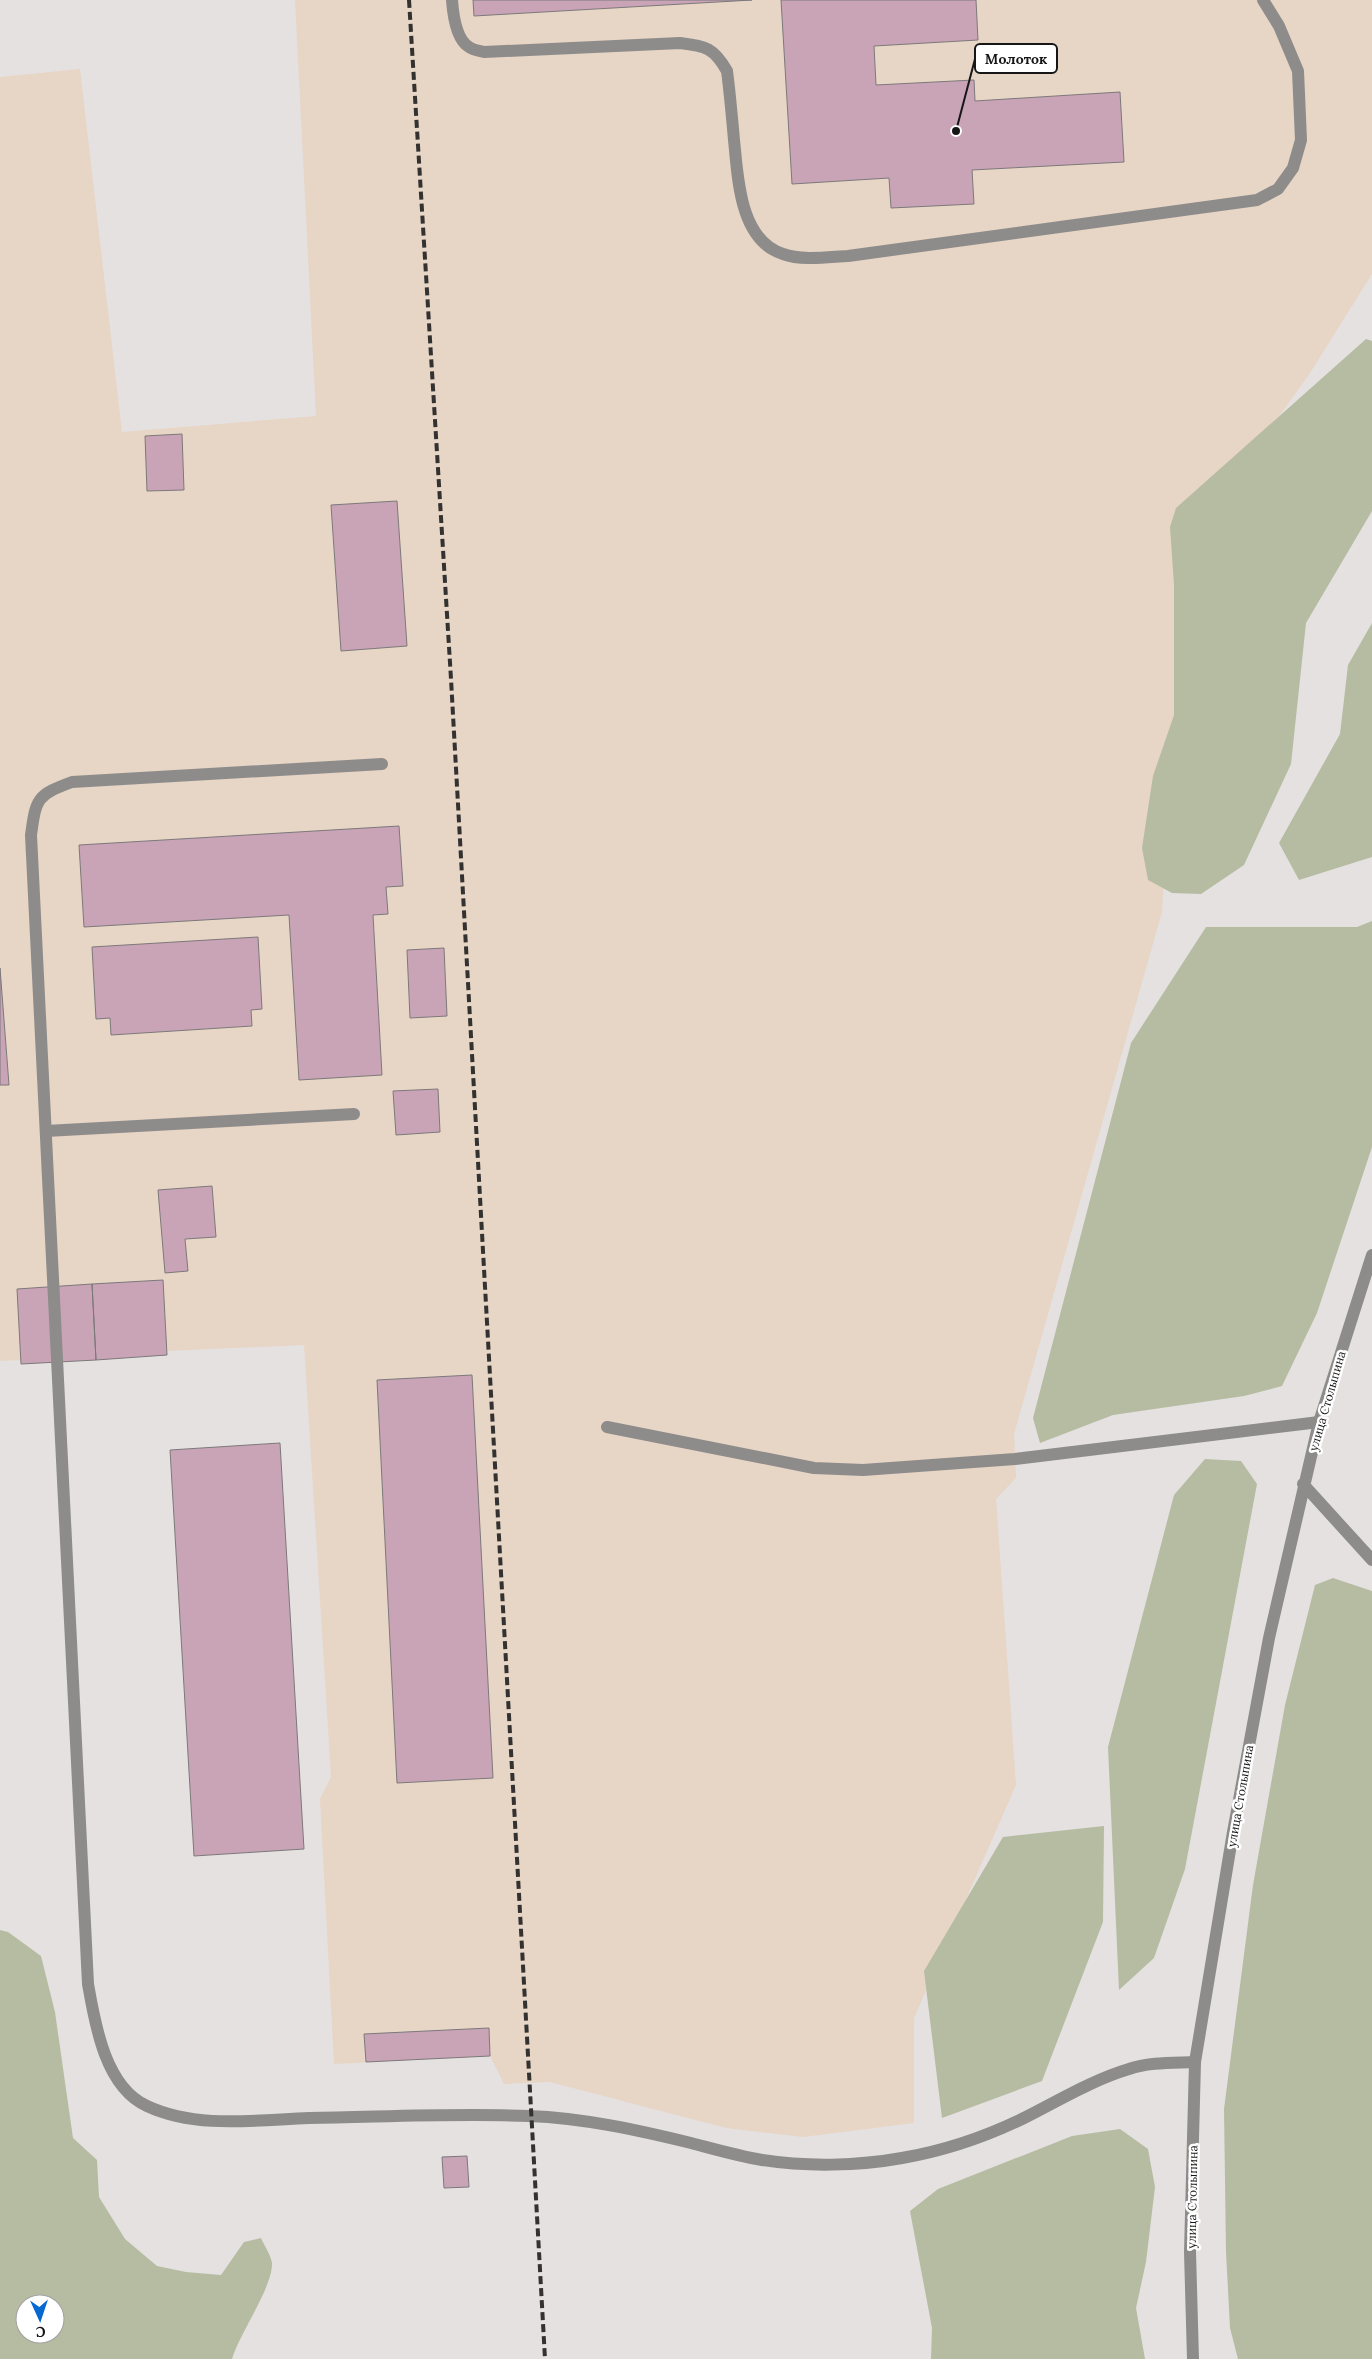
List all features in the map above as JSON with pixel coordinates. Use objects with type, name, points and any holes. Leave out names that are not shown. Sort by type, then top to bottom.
[{"type":"street","points":[[452,0],[452,10],[459,33],[468,47],[484,52],[680,43],[702,46],[718,55],[727,71],[740,196],[749,222],[764,242],[782,254],[815,258],[858,254],[1257,200],[1278,189],[1293,168],[1301,140],[1298,71],[1279,26],[1263,0]]},
{"type":"street","points":[[382,764],[72,782],[46,792],[35,810],[31,835],[88,1984],[95,2025],[103,2050],[120,2084],[143,2105],[181,2118],[223,2121],[473,2114],[569,2119],[660,2136],[762,2160],[826,2165],[902,2158],[954,2144],[1020,2120],[1094,2083],[1130,2068],[1195,2062]]},
{"type":"street","points":[[46,1131],[354,1114]]},
{"type":"street","name":"улица Столыпина","points":[[1194,2356],[1190,2252],[1195,2062],[1233,1832],[1267,1647],[1319,1422],[1372,1255]]},
{"type":"street","points":[[607,1427],[814,1468],[863,1470],[1015,1459],[1319,1422]]},
{"type":"street","points":[[1304,1484],[1372,1560]]},
{"type":"shaded area","points":[[295,0],[1372,0],[1372,274],[1310,373],[1186,546],[1162,912],[1014,1434],[1016,1478],[996,1499],[1016,1785],[914,2018],[914,2123],[803,2137],[726,2128],[550,2082],[504,2084],[490,2056],[334,2064],[320,1799],[331,1777],[304,1345],[167,1351],[167,1355],[21,1364],[21,1360],[0,1361],[0,77],[80,69],[122,432],[316,416]]},
{"type":"green space","points":[[1366,339],[1372,341],[1372,511],[1306,623],[1291,764],[1244,865],[1201,894],[1172,893],[1148,880],[1142,848],[1153,776],[1174,715],[1174,585],[1170,527],[1176,508]]},
{"type":"green space","points":[[1372,623],[1372,857],[1299,880],[1279,843],[1340,734],[1348,665]]},
{"type":"green space","points":[[1372,921],[1372,1147],[1317,1313],[1282,1386],[1244,1396],[1113,1415],[1040,1443],[1033,1418],[1131,1043],[1206,927],[1357,927]]},
{"type":"green space","points":[[1205,1459],[1241,1461],[1257,1484],[1185,1869],[1154,1958],[1119,1990],[1108,1747],[1174,1495]]},
{"type":"green space","points":[[1333,1578],[1372,1591],[1372,2359],[1238,2359],[1230,2328],[1226,2252],[1224,2109],[1253,1885],[1285,1705],[1315,1585]]},
{"type":"green space","points":[[1104,1826],[1103,1922],[1042,2081],[942,2118],[924,1971],[1003,1837]]},
{"type":"green space","points":[[0,1930],[8,1932],[41,1956],[55,2012],[73,2138],[97,2160],[99,2197],[125,2239],[157,2266],[186,2272],[221,2275],[244,2242],[261,2238],[272,2263],[271,2273],[262,2297],[232,2359],[0,2359]]},
{"type":"green space","points":[[1120,2129],[1148,2149],[1155,2187],[1146,2262],[1136,2308],[1145,2359],[931,2359],[932,2328],[910,2211],[938,2189],[1072,2136]]},
{"type":"building","points":[[473,0],[752,0],[474,16]]},
{"type":"building","points":[[781,0],[976,0],[978,40],[874,46],[876,85],[974,80],[975,101],[1120,92],[1124,162],[972,170],[974,204],[891,208],[889,178],[792,184]]},
{"type":"building","points":[[182,434],[184,490],[147,491],[145,436]]},
{"type":"building","points":[[397,501],[407,646],[341,651],[331,505]]},
{"type":"building","points":[[399,826],[403,886],[386,887],[388,914],[373,915],[382,1075],[299,1080],[289,915],[84,927],[79,845]]},
{"type":"building","points":[[258,937],[262,1009],[251,1010],[252,1026],[111,1035],[110,1018],[96,1019],[92,947]]},
{"type":"building","points":[[444,948],[447,1016],[410,1018],[407,950]]},
{"type":"building","points":[[0,968],[9,1085],[0,1085]]},
{"type":"building","points":[[438,1089],[440,1132],[396,1135],[393,1091]]},
{"type":"building","points":[[212,1186],[216,1237],[185,1239],[188,1271],[165,1273],[158,1190]]},
{"type":"building","points":[[163,1280],[167,1355],[96,1360],[92,1284]]},
{"type":"building","points":[[92,1284],[96,1360],[21,1364],[17,1289]]},
{"type":"building","points":[[472,1375],[493,1778],[397,1783],[377,1380]]},
{"type":"building","points":[[280,1443],[304,1849],[194,1856],[170,1450]]},
{"type":"building","points":[[489,2028],[490,2056],[366,2062],[364,2034]]},
{"type":"building","points":[[467,2156],[469,2187],[444,2188],[442,2157]]},
{"type":"railway","points":[[409,0],[451,679],[545,2359]]},
{"type":"place","name":"Молоток","points":[[956,131]]}]
